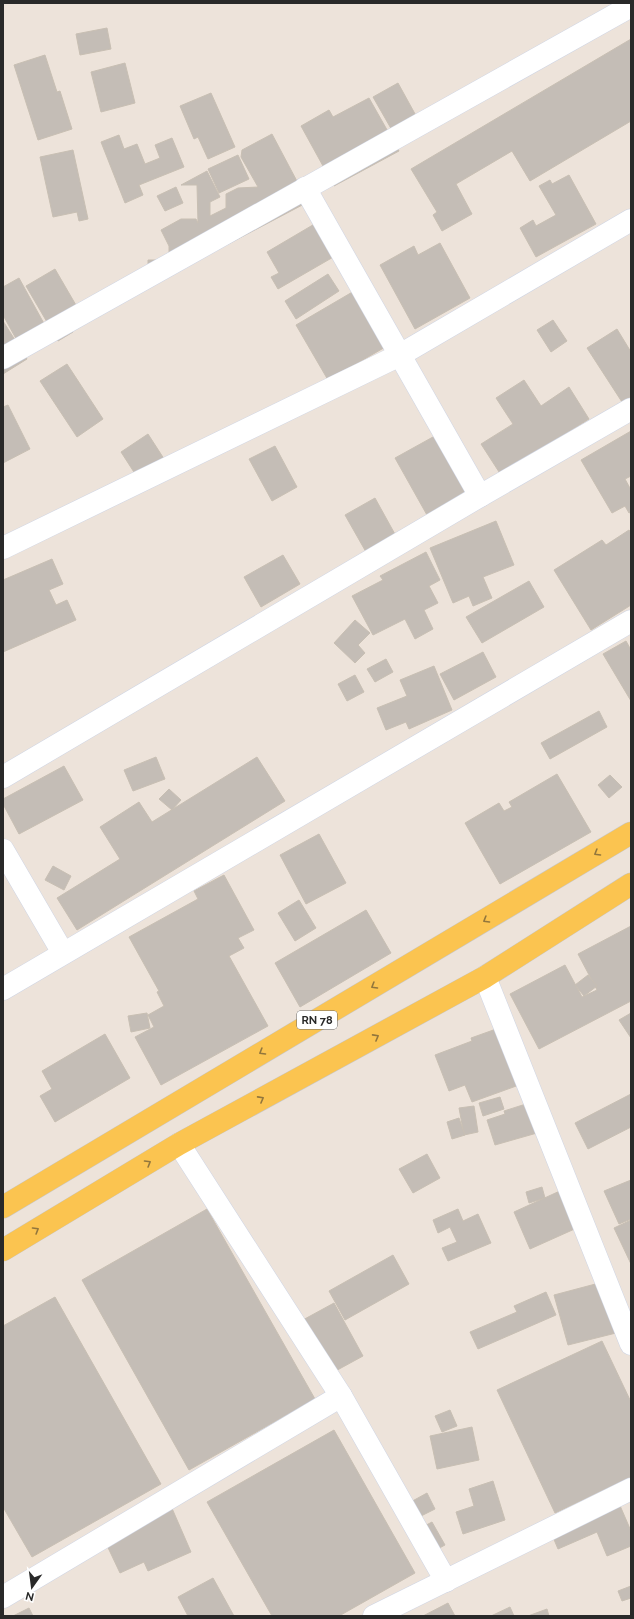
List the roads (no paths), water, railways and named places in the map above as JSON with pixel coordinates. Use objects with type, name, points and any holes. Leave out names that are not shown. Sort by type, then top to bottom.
[{"type":"main road","name":"RN 78","points":[[5,1201],[631,833]]},
{"type":"main road","points":[[3,1250],[179,1144],[485,977],[631,884]]},
{"type":"street","points":[[3,358],[631,6]]},
{"type":"street","points":[[305,188],[480,496]]},
{"type":"street","points":[[3,548],[400,355],[631,220]]},
{"type":"street","points":[[3,777],[480,496],[631,409]]},
{"type":"street","points":[[3,989],[631,621]]},
{"type":"street","points":[[3,850],[63,953]]},
{"type":"street","points":[[485,977],[623,1302],[631,1344]]},
{"type":"street","points":[[179,1144],[341,1396],[446,1581]]},
{"type":"street","points":[[3,1596],[341,1396]]},
{"type":"street","points":[[374,1616],[631,1489]]}]
